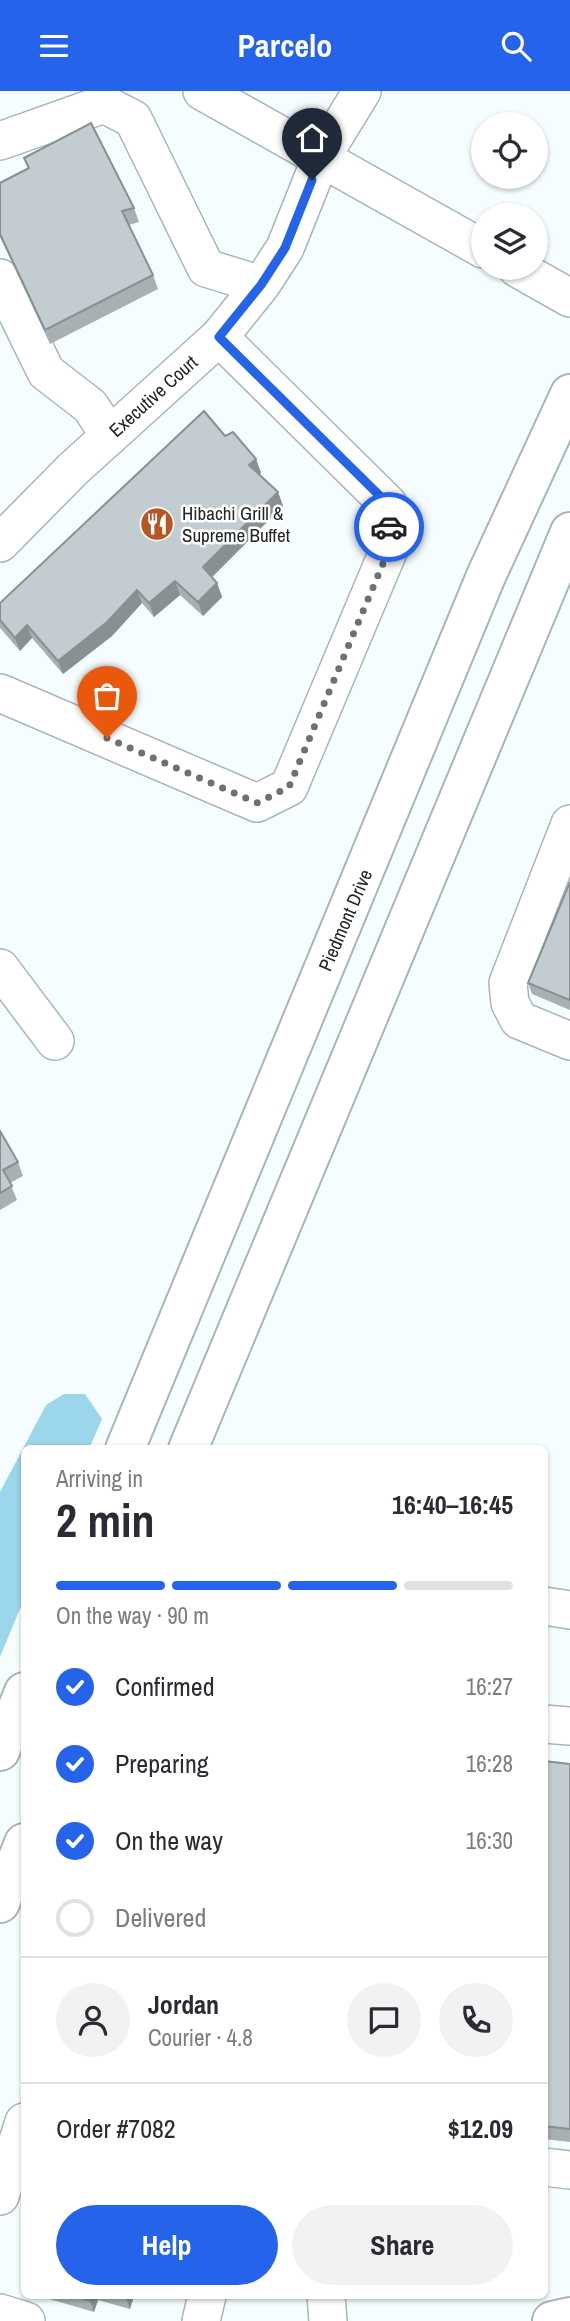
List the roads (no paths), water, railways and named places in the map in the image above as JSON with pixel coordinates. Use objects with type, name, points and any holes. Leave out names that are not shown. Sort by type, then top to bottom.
[{"type":"main road","name":"Piedmont Drive","points":[[127,1445],[486,576],[570,394]]},
{"type":"main road","points":[[190,1445],[570,533]]},
{"type":"main road","points":[[0,1751],[21,1699]]},
{"type":"main road","points":[[0,1903],[21,1850]]},
{"type":"main road","points":[[552,2321],[570,2316]]},
{"type":"street","points":[[202,91],[471,242]]},
{"type":"street","name":"Executive Court","points":[[0,543],[110,436],[219,337],[261,285],[285,248],[321,158],[362,91]]},
{"type":"street","points":[[0,141],[110,97],[133,119],[206,268],[261,285]]},
{"type":"street","points":[[0,278],[46,372],[90,406],[110,436]]},
{"type":"street","points":[[538,280],[570,298]]},
{"type":"street","points":[[0,692],[257,803],[289,787],[390,547],[388,504],[219,337]]},
{"type":"street","points":[[570,824],[508,983],[510,1003],[519,1020],[570,1041]]},
{"type":"street","points":[[0,968],[55,1041]]},
{"type":"street","points":[[508,983],[531,1011],[570,1026]]},
{"type":"street","points":[[548,1607],[570,1610]]},
{"type":"street","points":[[548,1724],[570,1727]]},
{"type":"street","points":[[0,2196],[21,2131]]},
{"type":"street","points":[[548,2167],[570,2170]]},
{"type":"street","points":[[201,2321],[206,2299]]},
{"type":"street","points":[[326,2299],[328,2321]]},
{"type":"street","points":[[0,2312],[26,2321]]},
{"type":"place","name":"Hibachi Grill & Supreme Buffet","points":[[157,524]]}]
